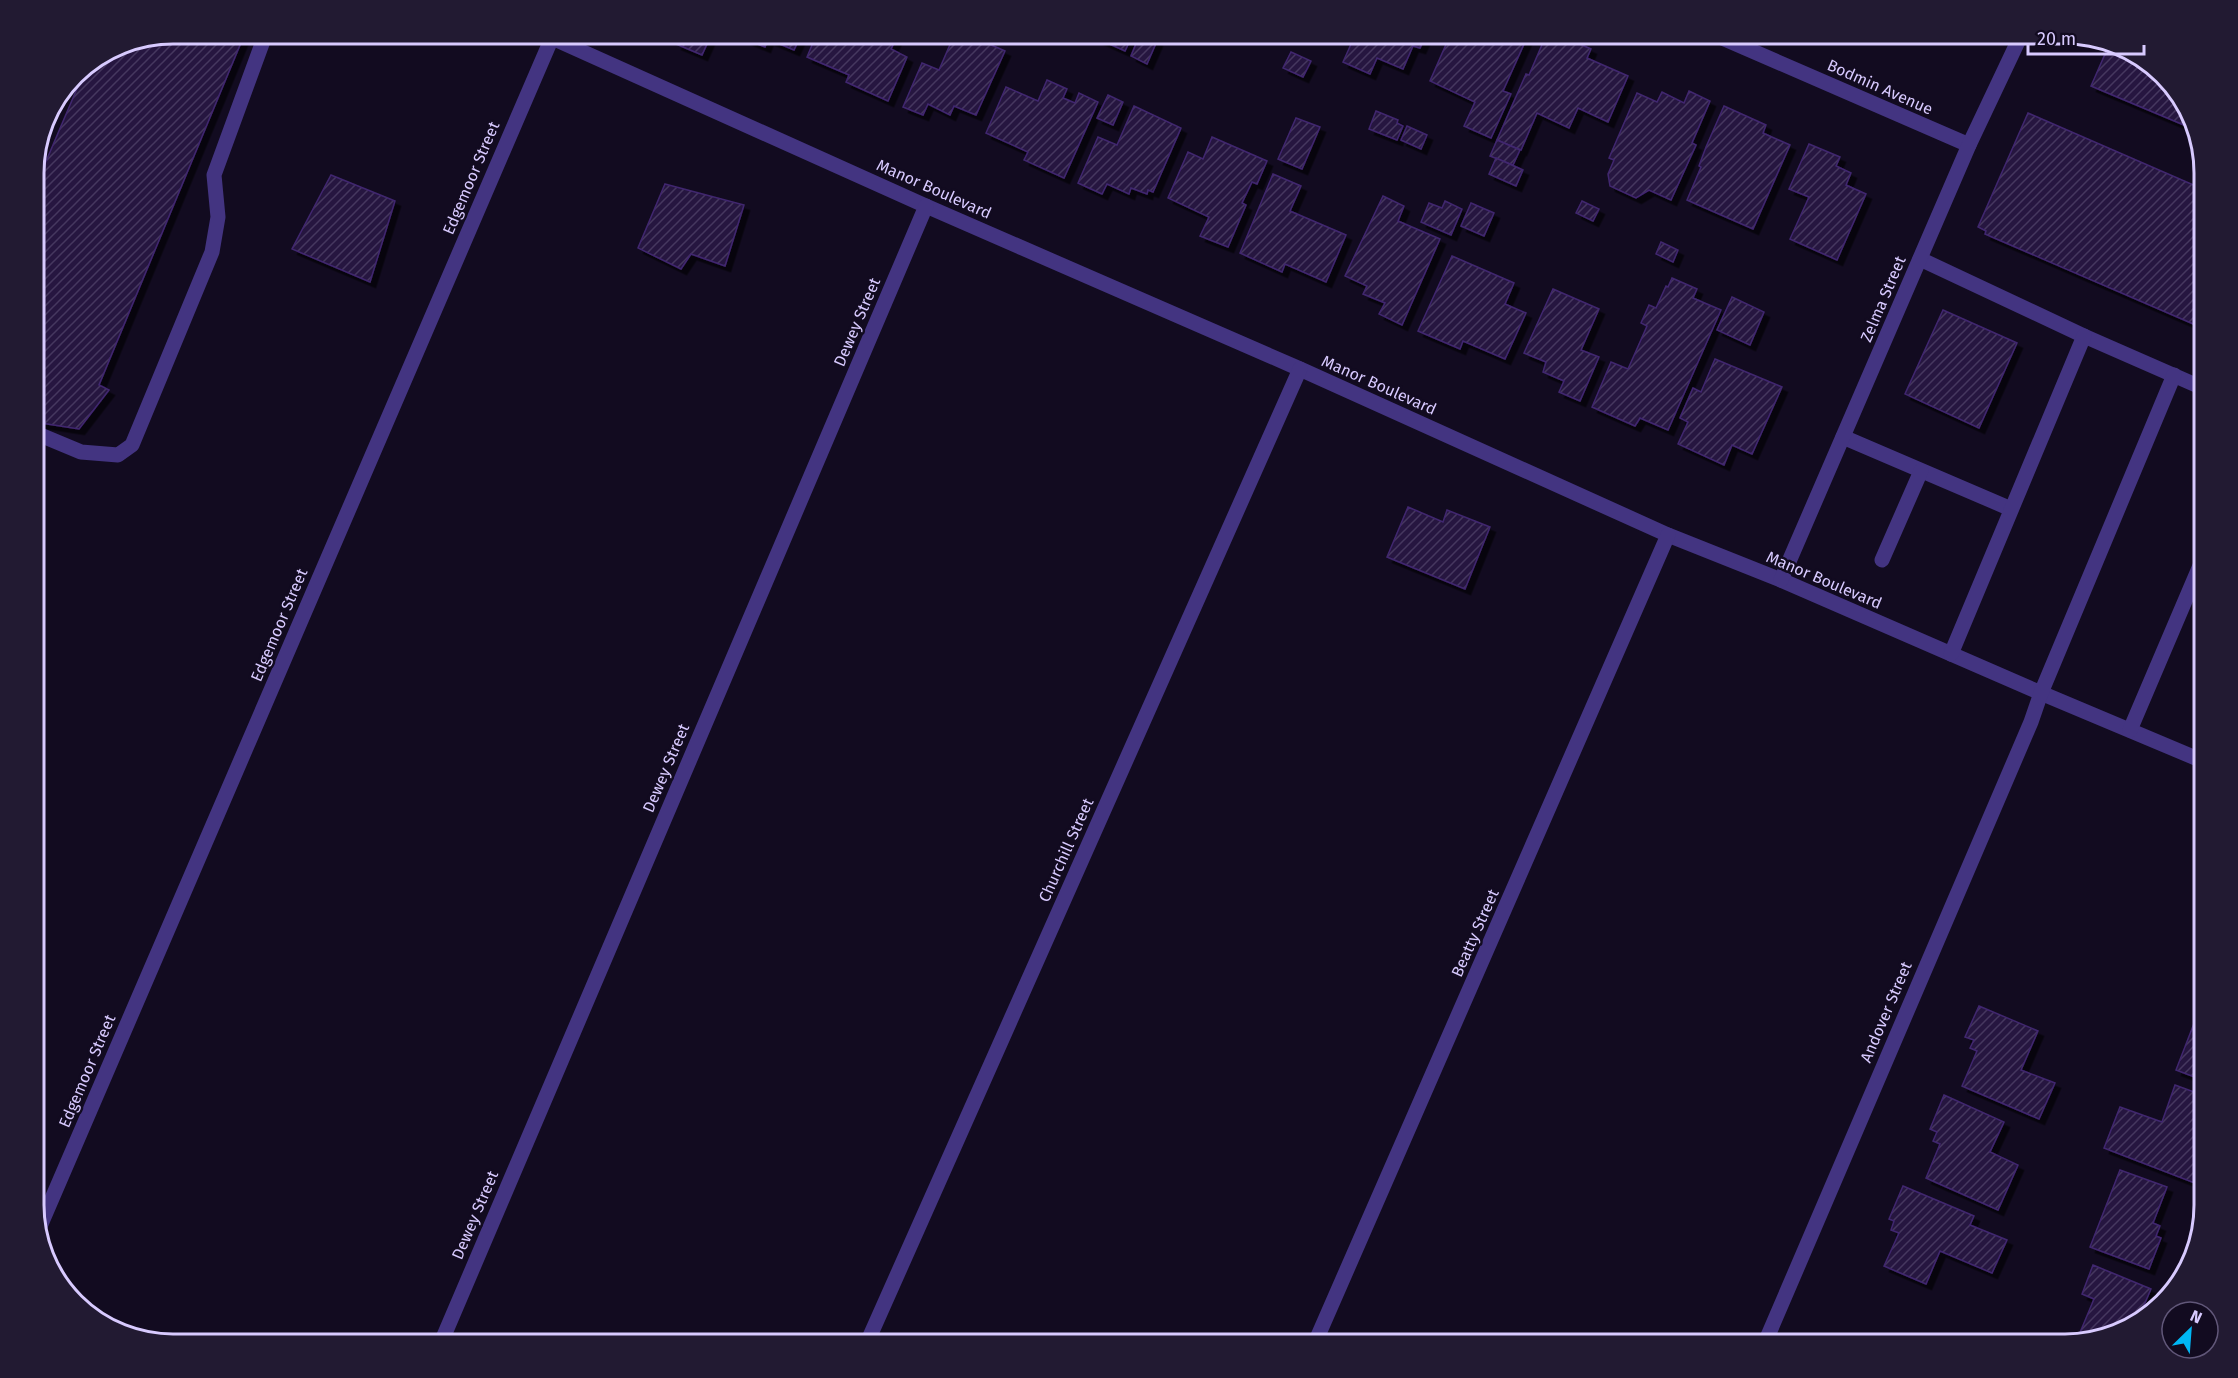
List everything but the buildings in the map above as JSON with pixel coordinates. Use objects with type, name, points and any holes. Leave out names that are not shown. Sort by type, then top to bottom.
[{"type":"street","points":[[44,437],[81,452],[118,454],[132,445],[212,252],[218,217],[213,175],[262,44]]},
{"type":"street","name":"Edgemoor Street","points":[[44,1216],[545,44]]},
{"type":"street","name":"Manor Boulevard","points":[[571,44],[926,206],[1300,369],[1668,535],[1781,580],[2194,757]]},
{"type":"street","name":"Bodmin Avenue","points":[[1736,44],[1969,145]]},
{"type":"street","name":"Zelma Street","points":[[1781,580],[1801,529],[1969,145],[2017,44]]},
{"type":"street","name":"Dewey Street","points":[[445,1334],[926,206]]},
{"type":"street","points":[[1920,259],[2084,336],[2194,384]]},
{"type":"street","points":[[1951,654],[2084,336]]},
{"type":"street","name":"Churchill Street","points":[[871,1334],[1300,369]]},
{"type":"street","name":"Andover Street","points":[[1769,1334],[2031,722],[2041,693],[2174,375]]},
{"type":"street","points":[[1843,437],[2011,509]]},
{"type":"street","points":[[1882,560],[1921,471]]},
{"type":"street","name":"Beatty Street","points":[[1319,1334],[1668,535]]},
{"type":"street","points":[[2130,730],[2194,580]]}]
